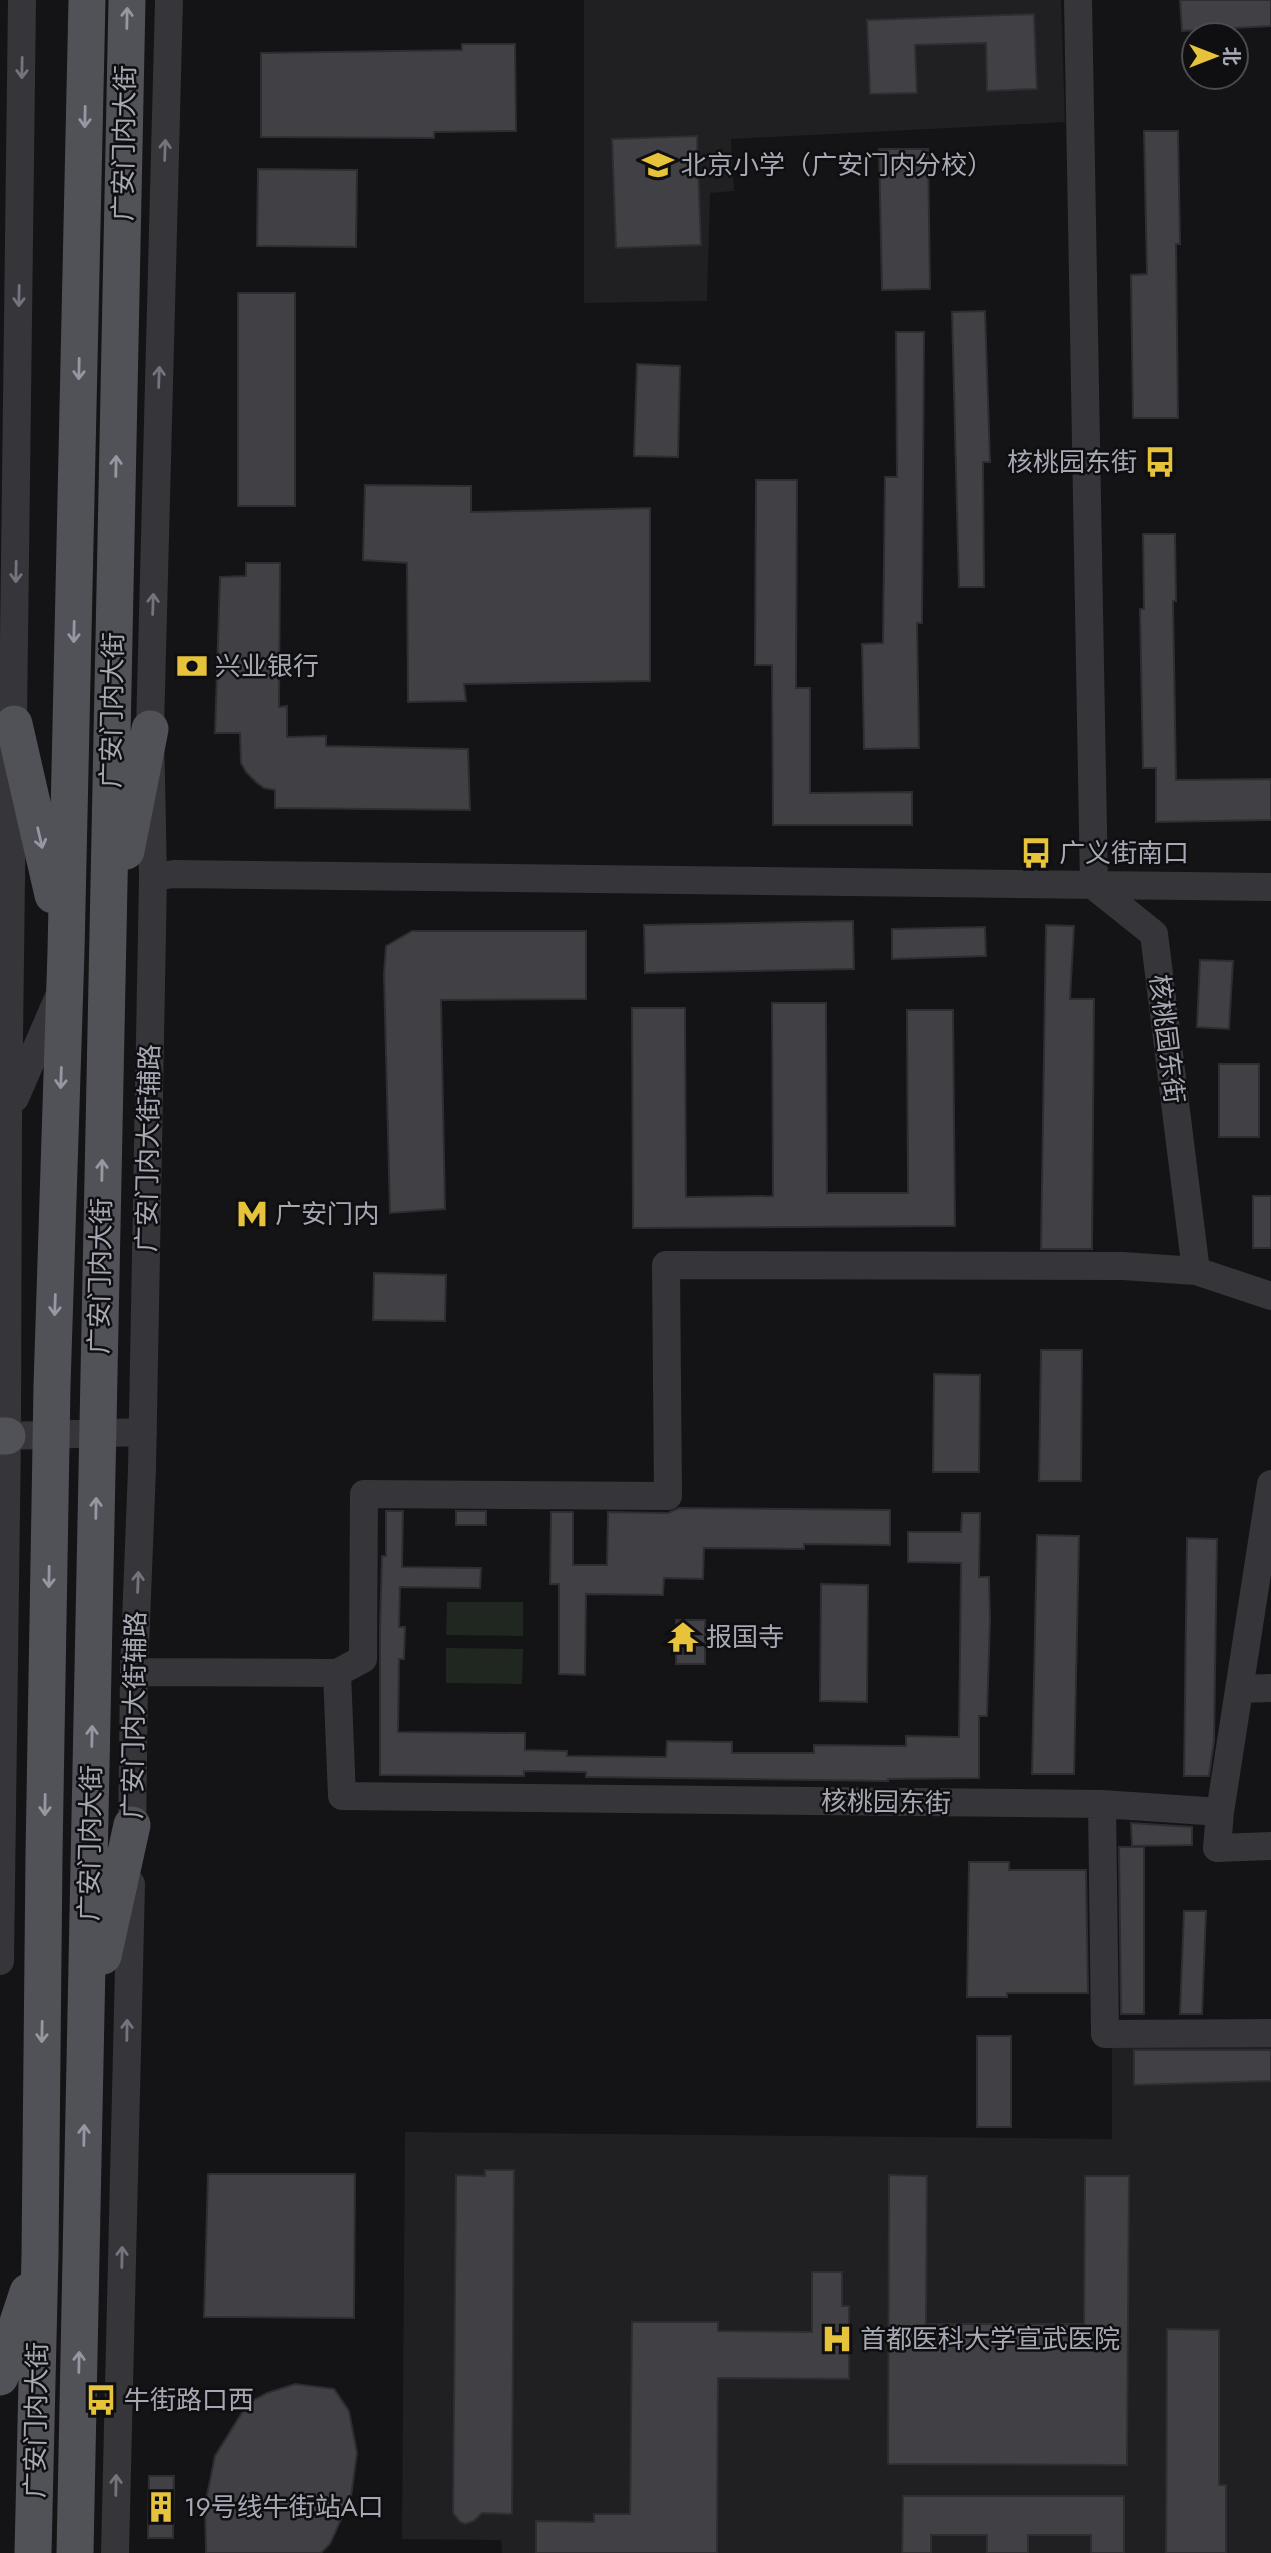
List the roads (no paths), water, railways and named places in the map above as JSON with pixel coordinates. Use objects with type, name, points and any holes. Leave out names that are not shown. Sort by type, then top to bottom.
[{"type":"main road","name":"广安门内大街","points":[[33,2553],[52,1436],[76,539],[87,0]]},
{"type":"main road","name":"广安门内大街","points":[[75,2553],[127,0]]},
{"type":"main road","points":[[14,724],[65,968]]},
{"type":"main road","points":[[108,949],[150,729]]},
{"type":"main road","points":[[86,2032],[132,1825]]},
{"type":"main road","points":[[0,2377],[40,2254]]},
{"type":"street","points":[[0,1961],[8,1119],[5,982],[14,724],[8,528],[22,0]]},
{"type":"street","name":"广安门内大街","points":[[153,877],[150,729],[169,0]]},
{"type":"street","points":[[1078,0],[1094,886]]},
{"type":"street","points":[[153,877],[174,874],[1271,887]]},
{"type":"street","name":"广安门内大街辅路","points":[[115,2553],[134,1672],[143,1432],[153,877]]},
{"type":"street","name":"核桃园东街","points":[[1094,886],[1154,934],[1196,1271]]},
{"type":"street","name":"广安门内大街","points":[[8,1119],[65,968]]},
{"type":"street","points":[[134,1672],[337,1674],[363,1659],[364,1494],[668,1496],[666,1265],[1123,1266],[1196,1271],[1271,1296]]},
{"type":"street","points":[[3,1436],[143,1432]]},
{"type":"street","points":[[1271,1484],[1238,1689],[1217,1848],[1271,1846]]},
{"type":"street","name":"核桃园东街","points":[[337,1674],[342,1796],[1102,1804],[1220,1812]]},
{"type":"street","points":[[1238,1689],[1271,1688]]},
{"type":"street","points":[[1102,1804],[1105,2034],[1271,2033]]},
{"type":"place","name":"北京小学（广安门内分校）","points":[[658,165]]},
{"type":"place","name":"核桃园东街","points":[[1160,462]]},
{"type":"place","name":"兴业银行","points":[[192,666]]},
{"type":"place","name":"广义街南口","points":[[1036,853]]},
{"type":"place","name":"广安门内","points":[[252,1214]]},
{"type":"place","name":"报国寺","points":[[683,1637]]},
{"type":"place","name":"首都医科大学宣武医院","points":[[837,2339]]},
{"type":"place","name":"牛街路口西","points":[[101,2400]]},
{"type":"place","name":"19号线牛街站A口","points":[[161,2507]]}]
